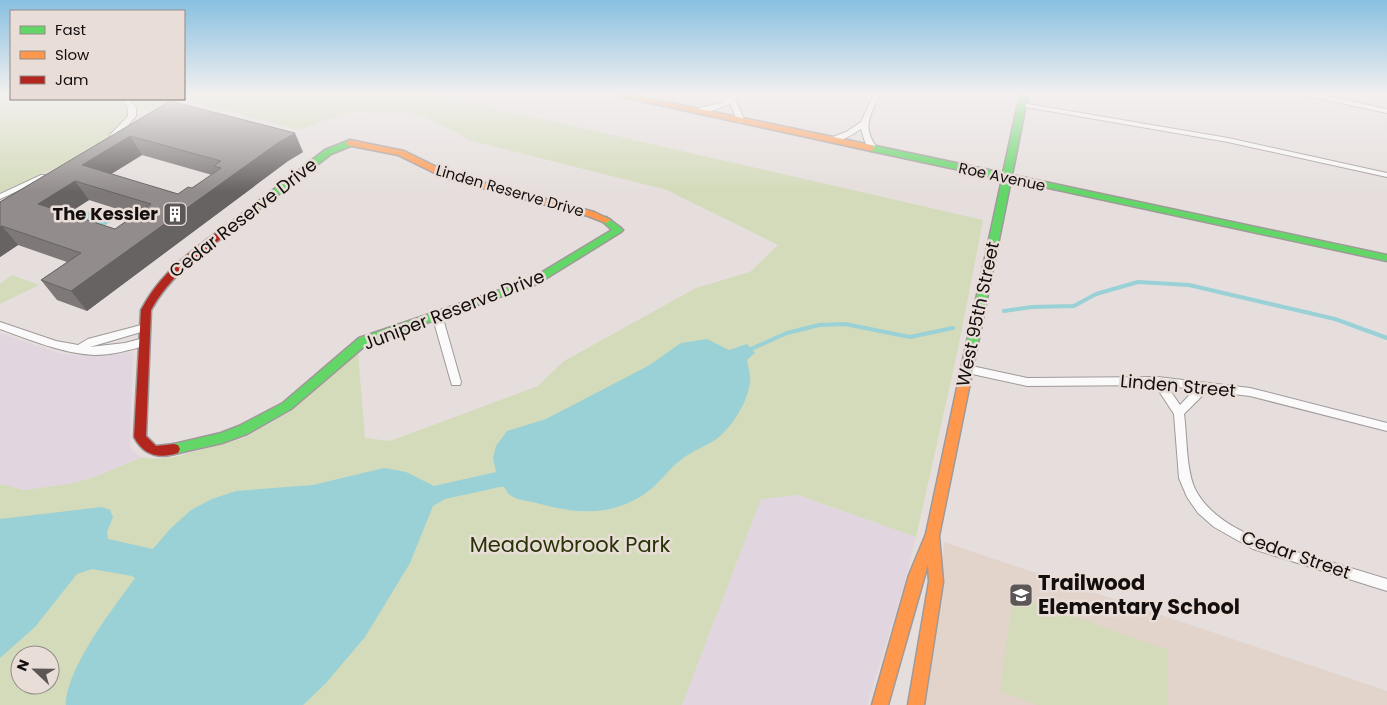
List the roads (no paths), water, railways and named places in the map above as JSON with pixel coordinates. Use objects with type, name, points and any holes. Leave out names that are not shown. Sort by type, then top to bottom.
[{"type":"main road","name":"Roe Avenue","points":[[770,127],[1387,258]]},
{"type":"main road","name":"West 95th Street","points":[[880,705],[916,575],[933,534],[1017,127]]},
{"type":"main road","name":"Linden Reserve Drive","points":[[343,144],[361,143],[401,153],[448,176],[591,214],[606,220],[618,230]]},
{"type":"main road","name":"Cedar Reserve Drive","points":[[144,342],[148,302],[164,279],[328,152],[343,144]]},
{"type":"main road","name":"Juniper Reserve Drive","points":[[144,342],[140,437],[147,448],[155,452],[164,451],[222,438],[262,421],[287,406],[363,341],[533,282],[618,230]]},
{"type":"main road","name":"West 95th Street","points":[[916,705],[936,582],[933,534]]},
{"type":"street","points":[[102,145],[124,127]]},
{"type":"street","points":[[833,140],[849,134],[859,127]]},
{"type":"street","points":[[864,127],[865,134],[874,149]]},
{"type":"street","points":[[1161,127],[1387,174]]},
{"type":"street","points":[[0,197],[52,173]]},
{"type":"street","points":[[437,315],[456,382]]},
{"type":"street","points":[[0,325],[55,345],[95,351],[106,351],[144,342]]},
{"type":"street","points":[[80,348],[88,343],[145,328]]},
{"type":"street","name":"Linden Street","points":[[967,369],[1027,382],[1158,381],[1250,392],[1387,426]]},
{"type":"street","name":"Cedar Street","points":[[1158,381],[1179,413],[1185,478],[1197,501],[1218,524],[1256,545],[1387,585]]},
{"type":"street","points":[[1179,413],[1205,386]]},
{"type":"water","points":[[87,211],[112,221],[102,227],[74,220]]},
{"type":"water","points":[[707,339],[729,350],[747,344],[755,353],[747,360],[750,379],[746,398],[733,422],[721,435],[682,459],[654,487],[643,495],[616,507],[589,511],[561,509],[516,498],[510,495],[504,487],[445,499],[433,506],[410,563],[365,637],[326,683],[303,705],[66,705],[68,690],[82,657],[92,639],[135,578],[92,569],[77,574],[35,627],[15,645],[10,645],[10,649],[0,658],[0,519],[102,507],[110,510],[113,517],[107,532],[108,539],[153,549],[170,529],[191,510],[212,499],[236,491],[313,485],[384,468],[406,472],[434,486],[496,472],[493,458],[496,446],[507,431],[546,419],[648,366],[681,343]]},
{"type":"waterway","points":[[1004,311],[1032,307],[1074,306],[1096,294],[1138,282],[1189,285],[1335,319],[1387,338]]},
{"type":"waterway","points":[[751,349],[787,333],[819,325],[845,324],[910,337],[953,328]]},
{"type":"place","name":"The Kessler","points":[[175,214]]},
{"type":"place","name":"Trailwood Elementary School","points":[[1021,595]]},
{"type":"park label","name":"Meadowbrook Park","points":[[570,545]]}]
